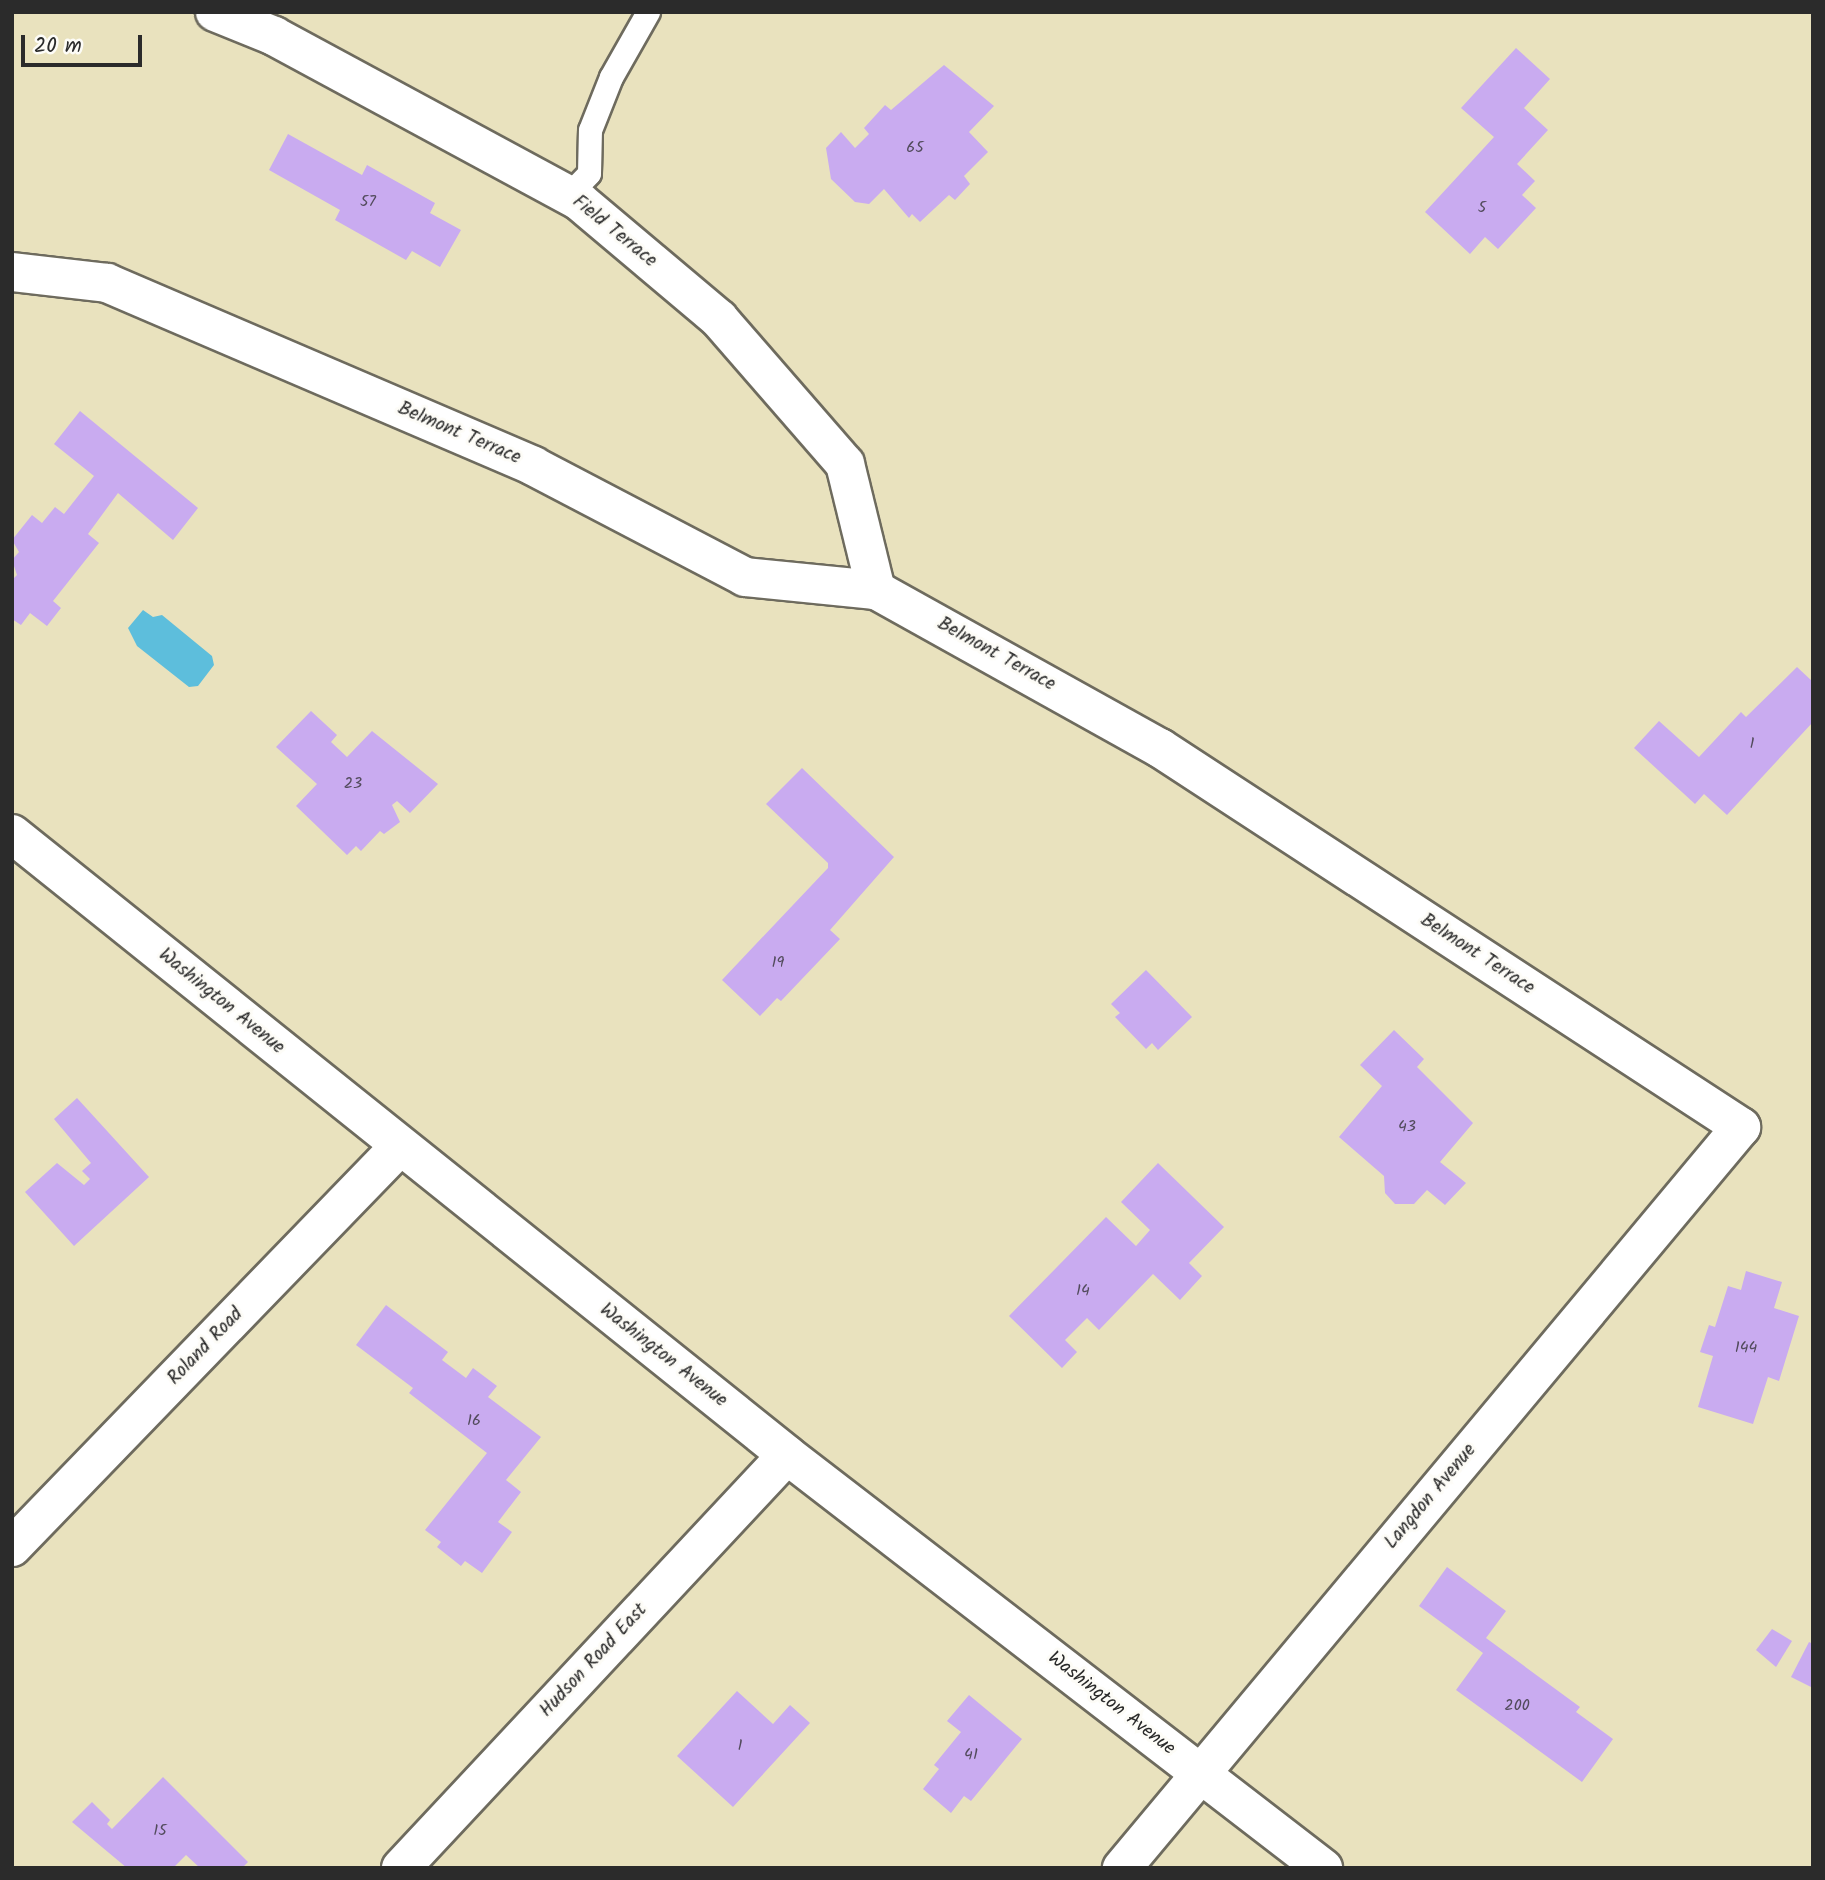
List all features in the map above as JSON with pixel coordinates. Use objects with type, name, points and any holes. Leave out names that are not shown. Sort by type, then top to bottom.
[{"type":"street","name":"Field Terrace","points":[[215,12],[274,36],[568,195],[719,318],[845,464],[877,590]]},
{"type":"street","name":"Belmont Terrace","points":[[12,272],[107,283],[189,317],[533,466],[745,577],[877,590],[1160,748],[1741,1127]]},
{"type":"street","name":"Washington Avenue","points":[[12,834],[399,1147],[787,1455],[1323,1868]]},
{"type":"street","name":"Langdon Avenue","points":[[1122,1868],[1741,1127]]},
{"type":"street","name":"Roland Road","points":[[12,1547],[399,1147]]},
{"type":"street","name":"Hudson Road East","points":[[401,1868],[787,1455]]},
{"type":"lane","points":[[568,195],[589,173],[590,130],[611,77],[648,12]]},
{"type":"water","points":[[143,610],[153,617],[162,615],[212,656],[214,665],[198,686],[189,687],[137,646],[128,628]]},
{"type":"building","points":[[1516,48],[1550,79],[1524,108],[1548,130],[1517,164],[1535,181],[1522,195],[1536,208],[1498,249],[1485,237],[1470,254],[1425,212],[1494,137],[1461,108]]},
{"type":"building","points":[[944,65],[994,106],[969,132],[988,152],[964,176],[970,184],[955,200],[949,195],[920,222],[912,214],[909,218],[884,189],[869,204],[855,202],[831,179],[826,148],[841,132],[855,148],[869,134],[864,128],[885,105],[891,110]]},
{"type":"building","points":[[288,134],[362,175],[367,165],[435,203],[430,213],[461,230],[440,267],[412,251],[406,260],[335,220],[340,210],[269,170]]},
{"type":"building","points":[[80,411],[198,508],[173,540],[118,493],[88,534],[99,543],[53,601],[61,608],[47,626],[30,613],[21,625],[12,619],[12,580],[17,575],[12,560],[19,552],[12,540],[32,515],[42,523],[55,507],[64,514],[94,476],[54,444]]},
{"type":"building","points":[[1797,667],[1813,682],[1813,722],[1727,815],[1704,794],[1695,804],[1634,748],[1659,721],[1699,757],[1741,712],[1746,717]]},
{"type":"building","points":[[311,711],[337,735],[331,742],[347,757],[372,731],[438,784],[410,813],[397,801],[392,805],[400,822],[384,834],[380,831],[361,851],[356,846],[347,855],[296,806],[317,784],[276,747]]},
{"type":"building","points":[[802,768],[894,857],[830,930],[840,939],[781,1001],[777,998],[760,1016],[722,980],[828,868],[828,863],[766,804]]},
{"type":"building","points":[[1146,970],[1192,1017],[1158,1050],[1152,1043],[1146,1049],[1115,1017],[1120,1013],[1111,1004]]},
{"type":"building","points":[[1394,1030],[1424,1059],[1417,1067],[1473,1123],[1440,1162],[1466,1183],[1445,1205],[1427,1190],[1414,1204],[1395,1204],[1385,1193],[1384,1176],[1339,1137],[1382,1086],[1360,1065]]},
{"type":"building","points":[[77,1098],[149,1177],[74,1246],[25,1192],[57,1163],[84,1185],[90,1179],[82,1171],[91,1163],[54,1119]]},
{"type":"building","points":[[1158,1163],[1224,1227],[1189,1263],[1202,1276],[1180,1300],[1153,1274],[1099,1330],[1087,1318],[1065,1340],[1077,1352],[1062,1368],[1009,1316],[1106,1217],[1136,1246],[1150,1230],[1121,1202]]},
{"type":"building","points":[[1746,1271],[1782,1282],[1774,1308],[1799,1316],[1779,1381],[1768,1377],[1753,1424],[1698,1407],[1713,1356],[1700,1352],[1709,1325],[1715,1327],[1728,1286],[1741,1290]]},
{"type":"building","points":[[386,1305],[448,1352],[442,1360],[466,1378],[473,1368],[497,1386],[488,1397],[541,1437],[506,1480],[521,1492],[498,1522],[512,1532],[482,1573],[465,1561],[461,1566],[437,1547],[441,1542],[425,1530],[487,1453],[409,1393],[413,1388],[356,1345]]},
{"type":"building","points":[[1447,1567],[1506,1611],[1486,1638],[1580,1707],[1576,1712],[1613,1739],[1582,1782],[1456,1690],[1483,1653],[1419,1606]]},
{"type":"building","points":[[1772,1629],[1792,1641],[1776,1667],[1756,1650]]},
{"type":"building","points":[[1809,1642],[1813,1644],[1813,1688],[1791,1677]]},
{"type":"building","points":[[737,1691],[773,1724],[790,1705],[810,1723],[733,1807],[677,1756]]},
{"type":"building","points":[[969,1695],[1022,1739],[971,1801],[964,1796],[951,1813],[923,1789],[939,1769],[934,1765],[961,1732],[947,1721]]},
{"type":"building","points":[[163,1777],[248,1862],[242,1868],[200,1868],[186,1855],[173,1868],[127,1868],[72,1822],[92,1802],[110,1820],[107,1824],[112,1829]]}]
